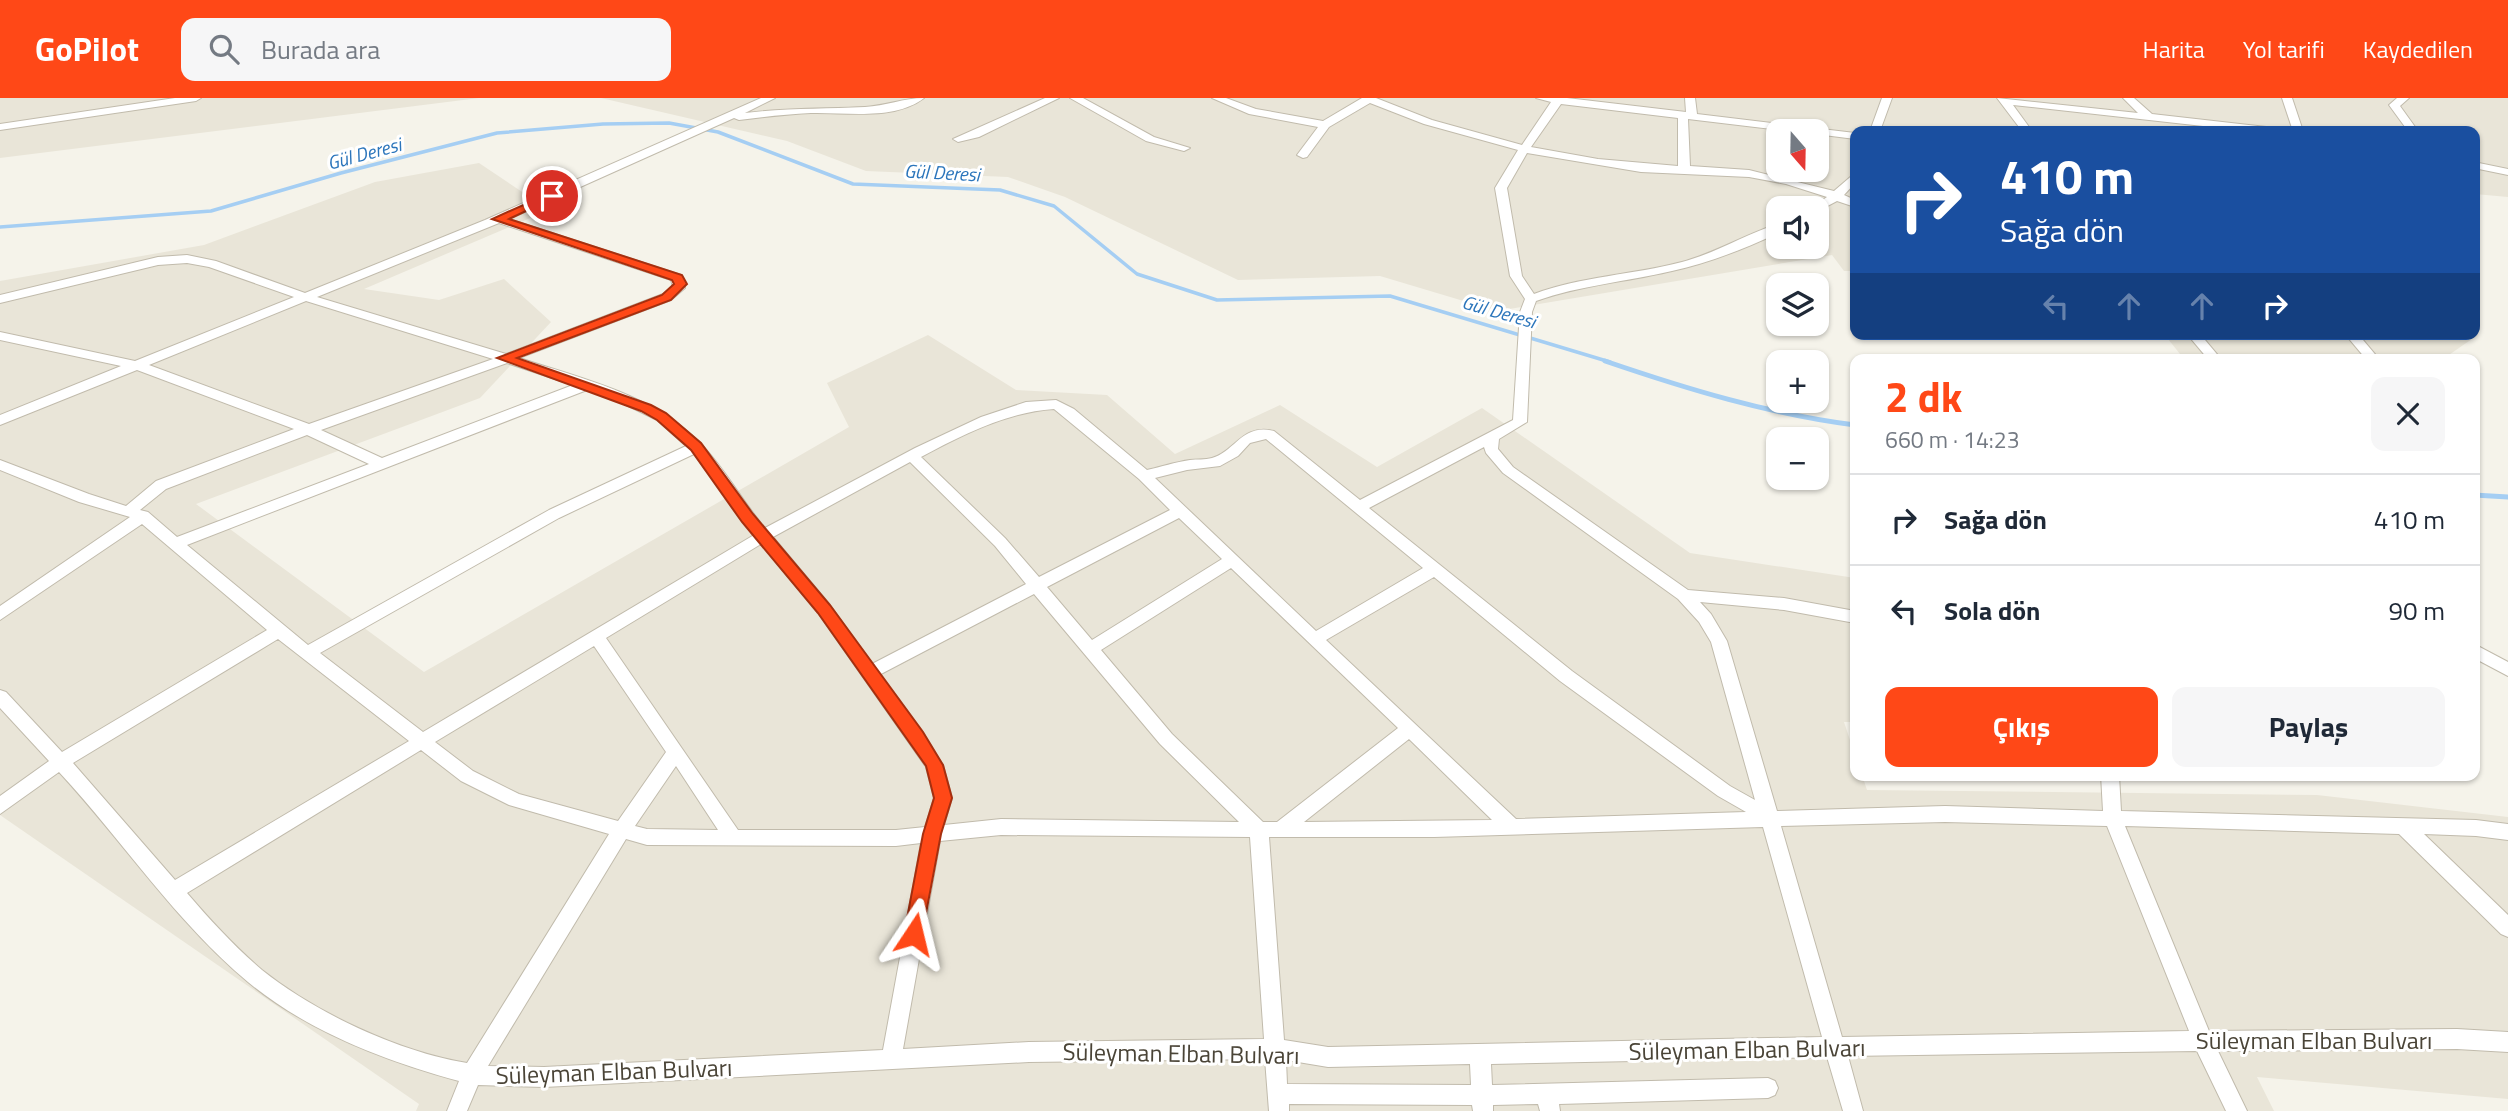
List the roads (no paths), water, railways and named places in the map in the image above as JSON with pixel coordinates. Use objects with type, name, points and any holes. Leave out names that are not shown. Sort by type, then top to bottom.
[{"type":"street","points":[[106,113],[115,98]]},
{"type":"street","points":[[0,127],[196,98]]},
{"type":"street","points":[[0,420],[308,298],[498,219],[770,98]]},
{"type":"street","points":[[719,120],[807,110],[887,110],[919,98]]},
{"type":"street","points":[[958,139],[975,135],[1054,98]]},
{"type":"street","points":[[1075,98],[1150,139],[1184,148]]},
{"type":"street","points":[[1217,98],[1253,112],[1325,125]]},
{"type":"street","points":[[1303,155],[1325,125],[1369,98],[1524,149],[1619,166],[1753,175],[1850,202]]},
{"type":"street","points":[[1541,98],[1766,126]]},
{"type":"street","points":[[1684,170],[1690,98]]},
{"type":"street","points":[[1877,126],[1887,98]]},
{"type":"street","points":[[2128,98],[2148,116]]},
{"type":"street","points":[[2287,98],[2296,126]]},
{"type":"street","points":[[2404,98],[2394,104],[2409,126]]},
{"type":"street","points":[[1531,299],[1516,276],[1502,188],[1524,149],[1558,99]]},
{"type":"street","points":[[2003,100],[2231,126]]},
{"type":"street","points":[[2003,100],[2023,126]]},
{"type":"street","points":[[2170,119],[2174,126]]},
{"type":"street","points":[[1829,133],[1850,135]]},
{"type":"street","points":[[2480,166],[2508,172]]},
{"type":"street","points":[[1829,201],[1850,181]]},
{"type":"street","points":[[0,614],[136,514],[161,485],[307,429],[435,386],[667,298],[680,284],[677,278],[498,219]]},
{"type":"street","points":[[1360,506],[1520,422],[1526,312],[1531,299],[1578,281],[1658,271],[1698,261],[1766,233]]},
{"type":"street","points":[[0,299],[158,261],[187,259],[212,264],[308,298],[586,385],[646,408],[662,417],[696,446],[763,537],[824,609],[934,765],[943,798],[932,834],[891,1059]]},
{"type":"street","points":[[0,336],[139,366],[307,429],[382,464]]},
{"type":"street","points":[[2198,340],[2211,354]]},
{"type":"street","points":[[2356,340],[2369,354]]},
{"type":"street","points":[[177,543],[586,385]]},
{"type":"street","points":[[174,891],[763,537],[912,456],[986,420],[1042,403],[1056,404],[1069,412],[1144,476],[1512,827]]},
{"type":"street","points":[[1144,476],[1187,465],[1215,463],[1233,453],[1245,439],[1269,434],[1566,676],[1724,791],[1772,817]]},
{"type":"street","points":[[1492,437],[1491,450],[1508,470],[1546,500],[1684,595],[1705,618],[1719,641],[1772,817],[1853,1111]]},
{"type":"street","points":[[307,653],[554,514],[696,446]]},
{"type":"street","points":[[912,456],[1000,542],[1166,739],[1259,830],[1278,1102],[1548,1102],[1768,1088]]},
{"type":"street","points":[[0,465],[21,475],[136,514],[177,543],[279,631],[467,776],[515,800],[647,836],[860,839],[1001,827],[1259,830],[1512,827],[1772,817],[1945,814],[2403,826],[2508,832]]},
{"type":"street","points":[[870,672],[1180,511]]},
{"type":"street","points":[[1090,649],[1233,560]]},
{"type":"street","points":[[1315,639],[1436,568]]},
{"type":"street","points":[[1684,595],[1784,604],[1850,616]]},
{"type":"street","points":[[0,806],[59,763],[279,631]]},
{"type":"street","points":[[597,637],[734,838]]},
{"type":"street","points":[[2480,654],[2508,670]]},
{"type":"street","name":"Süleyman Elban Bulvarı","points":[[0,696],[103,808],[206,929],[256,977],[309,1012],[359,1037],[472,1074],[544,1077],[1029,1052],[1276,1049],[1328,1057],[2203,1041],[2457,1039],[2508,1042]]},
{"type":"street","points":[[1280,830],[1409,729]]},
{"type":"street","points":[[457,1111],[472,1074],[621,831],[676,752]]},
{"type":"street","points":[[2110,781],[2113,819],[2203,1041],[2237,1111]]},
{"type":"street","points":[[2403,826],[2508,928]]},
{"type":"street","points":[[1480,1054],[1483,1103]]},
{"type":"waterway","name":"Gül Deresi","points":[[0,227],[211,211],[341,173],[497,133],[603,124],[669,123],[718,132],[853,184],[1000,190],[1054,206],[1137,274],[1217,300],[1390,296],[1610,362]]},
{"type":"waterway","name":"Gül Deresi","points":[[1605,361],[1728,399],[1850,424]]},
{"type":"waterway","name":"Gül Deresi","points":[[2480,495],[2508,497]]}]
